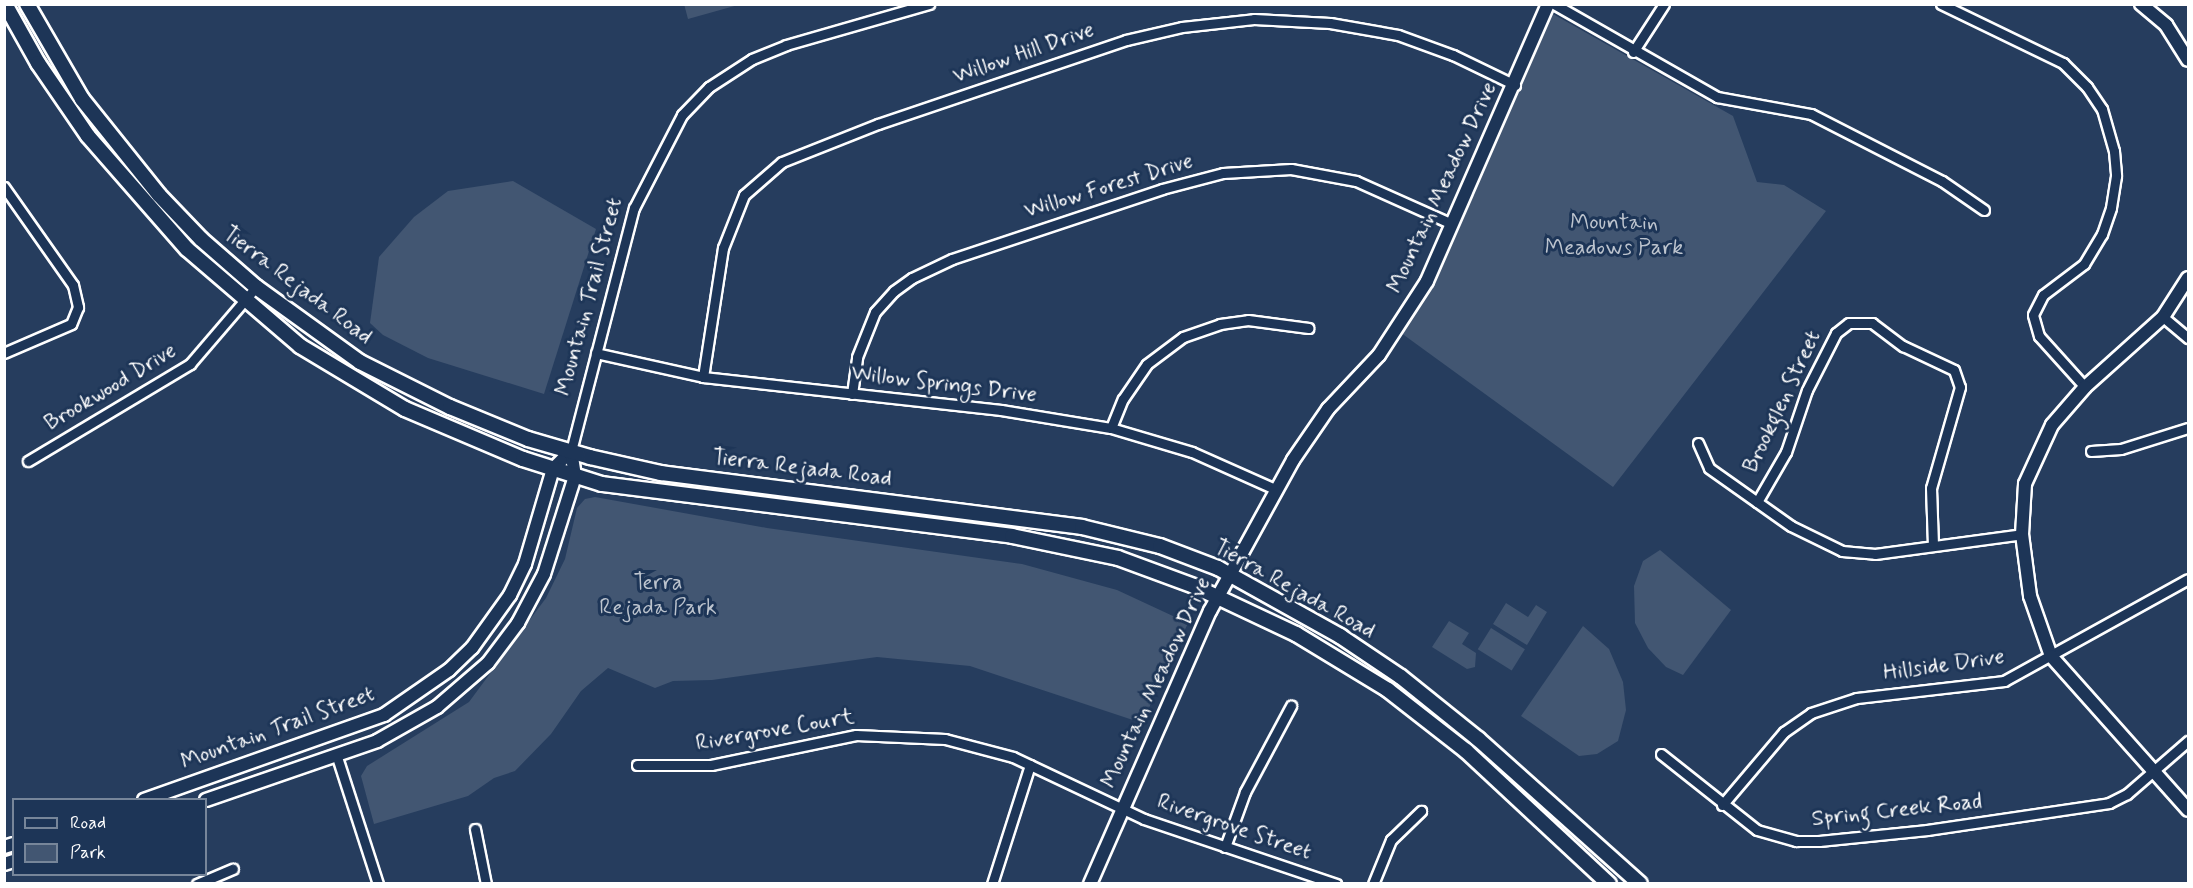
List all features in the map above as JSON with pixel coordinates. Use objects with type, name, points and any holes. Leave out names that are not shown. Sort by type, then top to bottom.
[{"type":"main road","name":"Tierra Rejada Road","points":[[5,4],[66,106],[124,180],[188,249],[244,302],[300,346],[405,409],[575,476],[680,497],[1058,544],[1118,558],[1217,597],[1296,634],[1388,690],[1466,751],[1609,884]]},
{"type":"main road","name":"Tierra Rejada Road","points":[[27,4],[68,78],[121,149],[201,239],[256,287],[339,350],[410,388],[528,439],[571,451],[661,473],[1082,527],[1160,546],[1231,575],[1340,636],[1415,687],[1640,884]]},
{"type":"street","name":"Mountain Trail Street","points":[[207,800],[337,757],[377,741],[437,707],[498,651],[538,589],[575,476],[571,451],[634,208],[668,135],[693,102],[727,73],[773,49],[929,4]]},
{"type":"street","name":"Mountain Meadow Drive","points":[[1090,884],[1121,808],[1217,597],[1277,490],[1328,409],[1397,330],[1427,281],[1515,85],[1548,4]]},
{"type":"street","points":[[1554,4],[1633,52],[1717,97],[1811,114],[1949,185],[1984,210]]},
{"type":"street","points":[[1633,52],[1664,4]]},
{"type":"street","points":[[1941,4],[2063,63],[2087,87],[2102,109],[2115,151],[2116,176],[2111,208],[2102,234],[2084,264],[2043,295],[2033,315],[2039,336],[2085,387]]},
{"type":"street","points":[[2141,4],[2166,25],[2188,60]]},
{"type":"street","name":"Willow Hill Drive","points":[[703,377],[723,248],[744,195],[765,173],[795,156],[878,123],[1135,38],[1192,26],[1254,19],[1330,22],[1398,35],[1453,55],[1515,85]]},
{"type":"street","name":"Willow Forest Drive","points":[[852,394],[857,357],[875,312],[912,278],[952,259],[1171,186],[1247,170],[1318,172],[1375,188],[1452,224]]},
{"type":"street","points":[[4,187],[73,285],[78,307],[71,324],[4,353]]},
{"type":"street","points":[[2188,278],[2163,316],[2085,387],[2052,425],[2032,461],[2025,484],[2022,534],[2030,596],[2051,656],[2188,810]]},
{"type":"street","name":"Brookwood Drive","points":[[28,461],[190,364],[256,287]]},
{"type":"street","points":[[2163,316],[2188,339]]},
{"type":"street","points":[[1111,428],[1123,399],[1147,364],[1183,337],[1220,324],[1248,320],[1308,328]]},
{"type":"street","name":"Brookglen Street","points":[[1757,502],[1786,452],[1817,368],[1836,333],[1850,323],[1872,323],[1903,346],[1940,361],[1957,377],[1960,392],[1931,488],[1933,544]]},
{"type":"street","name":"Willow Springs Drive","points":[[596,353],[703,377],[1001,410],[1111,428],[1192,452],[1277,490]]},
{"type":"street","points":[[2091,451],[2121,449],[2188,428]]},
{"type":"street","points":[[1698,442],[1709,468],[1791,526],[1842,551],[1875,554],[1933,544],[2022,534]]},
{"type":"street","name":"Mountain Trail Street","points":[[150,798],[362,724],[384,715],[432,684],[472,648],[510,595],[525,564],[554,469],[571,451]]},
{"type":"street","name":"Hillside Drive","points":[[1722,805],[1784,732],[1812,713],[1857,699],[2004,681],[2188,579]]},
{"type":"street","points":[[1225,847],[1245,792],[1291,706]]},
{"type":"street","name":"Rivergrove Court","points":[[637,765],[711,765],[830,738],[900,734],[957,741],[1030,765],[1121,808]]},
{"type":"street","name":"Spring Creek Road","points":[[1661,754],[1722,805],[1757,830],[1796,841],[1819,841],[2097,807],[2118,800],[2153,773],[2188,741]]},
{"type":"street","points":[[337,757],[378,884]]},
{"type":"street","points":[[992,884],[1030,765]]},
{"type":"street","name":"Rivergrove Street","points":[[1121,808],[1225,847],[1336,884]]},
{"type":"street","points":[[1373,884],[1391,840],[1421,811]]},
{"type":"street","points":[[475,829],[486,884]]},
{"type":"street","points":[[199,883],[233,869]]},
{"type":"green space","points":[[684,4],[738,4],[738,5],[688,19]]},
{"type":"green space","name":"Mountain Meadows Park","points":[[1546,10],[1733,116],[1757,182],[1784,185],[1826,211],[1613,487],[1397,330],[1452,224]]},
{"type":"green space","points":[[513,181],[596,229],[544,394],[428,358],[383,335],[370,323],[379,257],[414,217],[448,191]]},
{"type":"green space","name":"Terra Rejada Park","points":[[595,497],[767,528],[1022,564],[1117,590],[1188,623],[1142,723],[970,666],[877,657],[712,680],[673,681],[655,688],[608,668],[581,691],[551,734],[515,771],[494,778],[468,796],[374,824],[361,776],[367,766],[469,702],[546,598],[565,559],[577,508],[585,499]]},
{"type":"green space","points":[[1660,550],[1731,610],[1683,675],[1666,667],[1648,648],[1635,623],[1634,586],[1643,561]]},
{"type":"green space","points":[[1506,603],[1528,617],[1536,605],[1547,612],[1527,645],[1493,624]]},
{"type":"green space","points":[[1449,621],[1469,633],[1462,644],[1476,653],[1475,667],[1467,669],[1432,647]]},
{"type":"green space","points":[[1583,626],[1609,649],[1623,682],[1626,710],[1618,741],[1597,754],[1579,756],[1521,716]]},
{"type":"green space","points":[[1491,628],[1525,649],[1512,670],[1478,649]]}]
